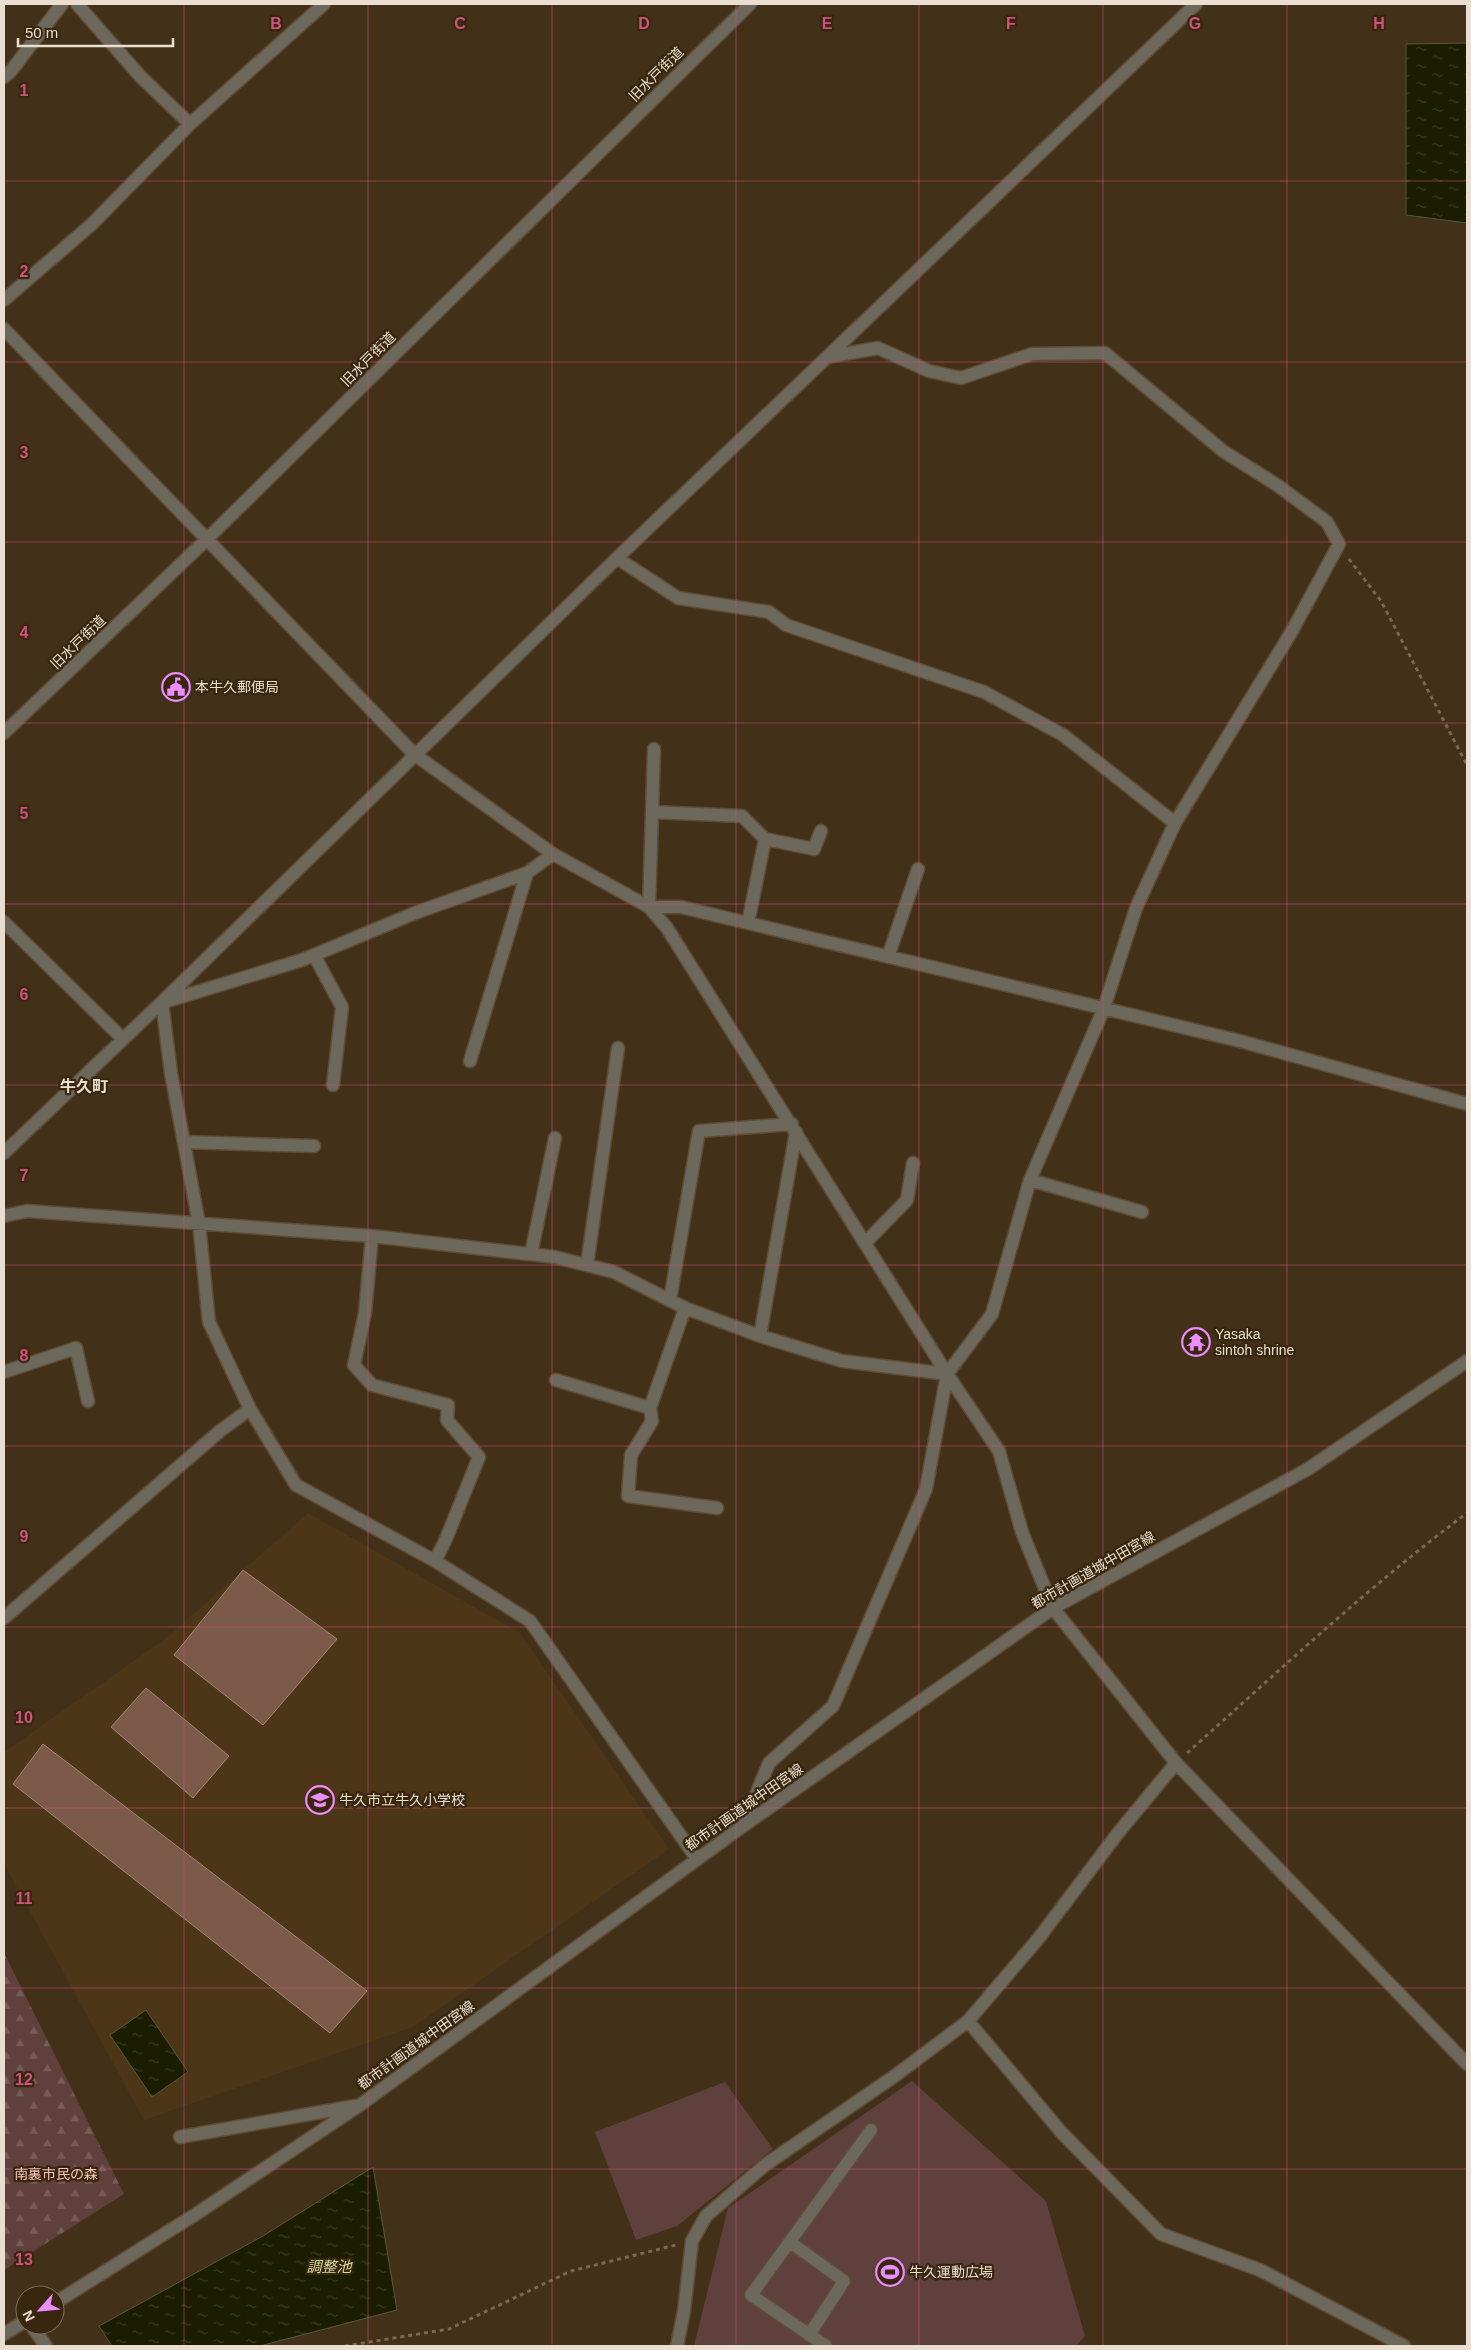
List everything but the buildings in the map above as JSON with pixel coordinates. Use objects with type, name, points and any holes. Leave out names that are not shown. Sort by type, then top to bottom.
[{"type":"street","points":[[4,77],[11,71],[62,4]]},
{"type":"street","points":[[77,4],[140,76],[190,124]]},
{"type":"street","points":[[4,300],[92,224],[190,124],[324,4]]},
{"type":"street","name":"旧水戸街道","points":[[4,733],[206,540],[750,4]]},
{"type":"street","points":[[4,1153],[162,1002],[414,754],[1196,4]]},
{"type":"street","points":[[4,329],[414,754],[553,854],[649,907],[667,928],[947,1374],[999,1452],[1022,1532],[1053,1608],[1176,1763],[1467,2064]]},
{"type":"street","points":[[743,1826],[769,1763],[834,1706],[926,1489],[947,1374],[992,1314],[1030,1180],[1104,1008],[1136,908],[1175,823],[1292,631],[1338,544],[1327,522],[1277,485],[1223,451],[1105,353],[1032,354],[961,378],[929,371],[878,348],[827,357]]},
{"type":"street","points":[[618,558],[678,598],[769,612],[786,625],[984,692],[1063,735],[1175,823]]},
{"type":"street","points":[[649,907],[654,749]]},
{"type":"street","points":[[652,812],[742,816],[765,839],[814,849],[821,831]]},
{"type":"street","points":[[748,923],[765,839]]},
{"type":"street","points":[[162,1002],[314,955],[416,913],[527,873],[553,854]]},
{"type":"street","points":[[888,957],[918,869]]},
{"type":"street","points":[[470,1061],[527,873]]},
{"type":"street","points":[[649,907],[680,907],[1104,1008],[1240,1041],[1467,1104]]},
{"type":"street","points":[[4,922],[123,1039]]},
{"type":"street","points":[[314,955],[342,1007],[333,1085]]},
{"type":"street","points":[[162,1002],[171,1072],[199,1224],[209,1322],[250,1409],[296,1485],[435,1561],[530,1621],[697,1859]]},
{"type":"street","points":[[587,1265],[618,1048]]},
{"type":"street","points":[[670,1300],[699,1131],[794,1128]]},
{"type":"street","points":[[760,1336],[794,1128]]},
{"type":"street","points":[[531,1254],[555,1138]]},
{"type":"street","points":[[184,1142],[314,1146]]},
{"type":"street","points":[[865,1243],[907,1200],[914,1163]]},
{"type":"street","points":[[1030,1180],[1142,1212]]},
{"type":"street","points":[[4,1216],[27,1211],[372,1236],[556,1257],[614,1272],[685,1308],[760,1336],[842,1361],[947,1374]]},
{"type":"street","points":[[372,1236],[365,1313],[354,1365],[372,1385],[448,1405],[447,1420],[478,1457],[435,1561]]},
{"type":"street","points":[[685,1308],[650,1408],[652,1421],[631,1455],[628,1496],[717,1508]]},
{"type":"street","points":[[4,1372],[76,1348],[88,1402]]},
{"type":"street","name":"都市計画道城中田宮線","points":[[65,2296],[196,2214],[360,2105],[743,1826],[1053,1608],[1308,1469],[1467,1361]]},
{"type":"street","points":[[556,1380],[650,1408]]},
{"type":"street","points":[[4,1618],[220,1431],[250,1409]]},
{"type":"street","points":[[677,2346],[684,2311],[692,2241],[706,2216],[765,2165],[896,2075],[968,2021],[1038,1939],[1118,1833],[1176,1763]]},
{"type":"street","points":[[968,2021],[1061,2132],[1161,2234],[1260,2270],[1404,2346]]},
{"type":"street","points":[[180,2137],[360,2105]]},
{"type":"street","points":[[826,2346],[750,2295],[872,2130]]},
{"type":"street","points":[[790,2242],[844,2281],[809,2335]]},
{"type":"street","points":[[4,2334],[15,2327]]},
{"type":"street","points":[[38,2335],[46,2346]]},
{"type":"path","points":[[1338,544],[1381,601],[1467,765]]},
{"type":"path","points":[[1176,1763],[1322,1632],[1425,1544],[1467,1513]]},
{"type":"path","points":[[344,2346],[449,2329],[571,2271],[692,2241]]},
{"type":"shaded area","name":"牛久市立牛久小学校","points":[[308,1513],[520,1633],[669,1849],[413,2027],[144,2120],[4,1864],[4,1752],[165,1639]]},
{"type":"green space","name":"南裏市民の森","points":[[4,1953],[124,2194],[4,2270]]},
{"type":"green space","name":"牛久運動広場","points":[[912,2081],[1046,2201],[1085,2336],[1076,2346],[694,2346],[728,2208]]},
{"type":"green space","points":[[725,2082],[773,2149],[677,2226],[636,2240],[595,2132]]},
{"type":"water","points":[[1467,43],[1467,223],[1406,215],[1406,44]]},
{"type":"water","points":[[146,2010],[188,2072],[152,2097],[110,2035]]},
{"type":"water","name":"調整池","points":[[373,2167],[397,2310],[260,2346],[112,2346],[99,2326],[263,2236]]},
{"type":"place","name":"本牛久郵便局","points":[[176,687]]},
{"type":"place","name":"Yasaka sintoh shrine","points":[[1196,1342]]},
{"type":"place","name":"牛久市立牛久小学校","points":[[320,1800]]},
{"type":"place","name":"牛久運動広場","points":[[890,2272]]},
{"type":"district","name":"牛久町","points":[[84,1086]]}]
